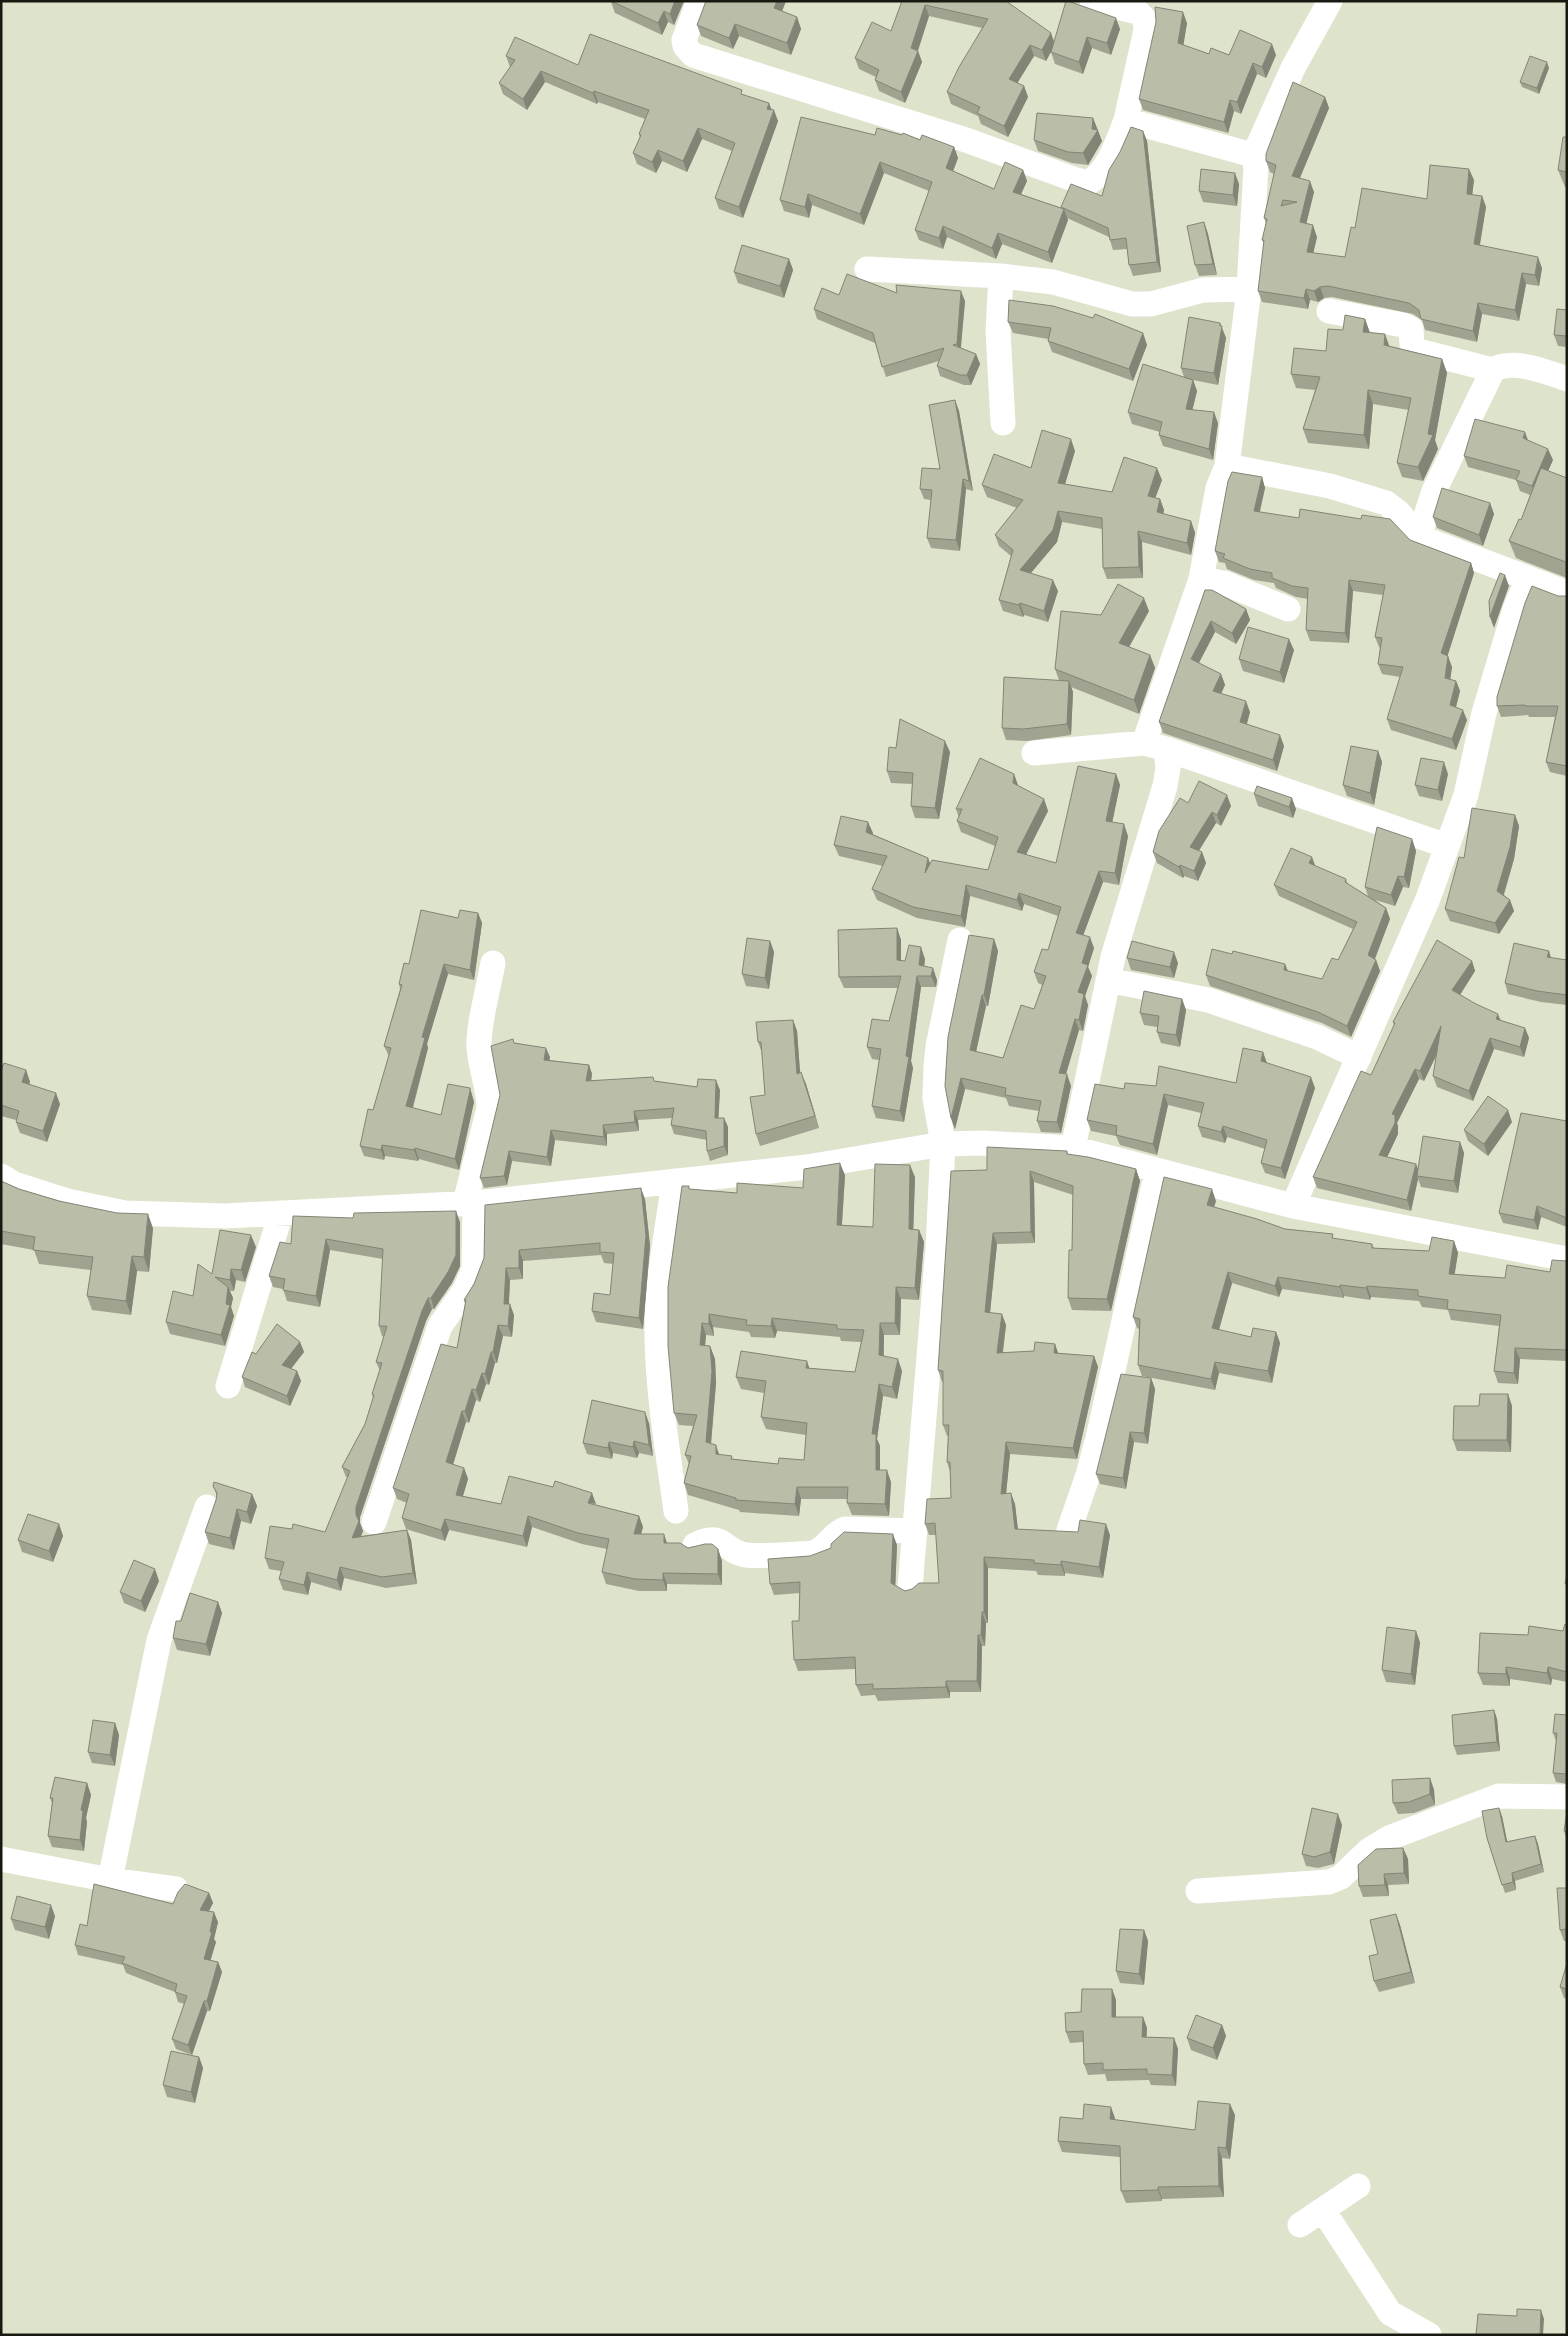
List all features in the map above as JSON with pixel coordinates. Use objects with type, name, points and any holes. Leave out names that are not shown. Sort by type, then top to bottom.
[{"type":"street","points":[[699,1],[684,40],[685,46],[693,55],[966,140],[1076,180],[1088,182],[1100,174],[1106,166],[1126,120],[1146,30],[1145,20],[1138,12],[1092,1]]},
{"type":"street","points":[[1073,1148],[1108,980],[1141,862],[1166,786],[1168,768],[1154,746],[1201,579],[1218,488],[1227,466],[1249,289],[1256,167],[1253,157],[1293,68],[1330,1]]},
{"type":"street","points":[[1126,120],[1239,151],[1253,157]]},
{"type":"street","points":[[867,269],[1001,276],[1053,282],[1132,304],[1151,304],[1203,290],[1249,289]]},
{"type":"street","points":[[1001,276],[998,332],[1003,423]]},
{"type":"street","points":[[1329,311],[1403,325],[1411,330],[1412,344],[1415,350],[1493,370],[1504,366],[1519,367],[1542,370],[1567,379]]},
{"type":"street","points":[[1419,537],[1434,491],[1493,370]]},
{"type":"street","points":[[1227,466],[1330,486],[1386,503],[1399,513],[1419,537],[1567,593]]},
{"type":"street","points":[[1293,1206],[1427,901],[1466,795],[1484,713],[1515,610],[1528,578]]},
{"type":"street","points":[[1201,579],[1224,583],[1288,609]]},
{"type":"street","points":[[1034,753],[1154,746],[1447,846]]},
{"type":"street","points":[[910,1588],[938,1247],[943,1144],[935,1098],[938,1046],[960,940]]},
{"type":"street","points":[[374,1522],[440,1326],[465,1290],[474,1268],[470,1203],[489,1108],[489,1093],[480,1063],[479,1044],[492,963]]},
{"type":"street","points":[[1108,980],[1208,1000],[1317,1037],[1359,1057]]},
{"type":"street","points":[[1,1176],[14,1184],[67,1201],[125,1213],[225,1216],[470,1203],[807,1167],[943,1144],[983,1143],[1073,1148],[1293,1206],[1567,1259]]},
{"type":"street","points":[[1069,1530],[1088,1475],[1107,1402],[1157,1171]]},
{"type":"street","points":[[674,1182],[660,1292],[657,1336],[665,1433],[676,1511]]},
{"type":"street","points":[[228,1386],[281,1213]]},
{"type":"street","points":[[110,1880],[159,1640],[207,1507]]},
{"type":"street","points":[[695,1545],[709,1540],[718,1540],[745,1555],[813,1553],[822,1550],[836,1532],[845,1530],[915,1531]]},
{"type":"street","points":[[1198,1891],[1329,1882],[1341,1877],[1368,1851],[1389,1838],[1499,1796],[1567,1797]]},
{"type":"street","points":[[1,1859],[110,1880],[176,1889]]},
{"type":"street","points":[[1300,2225],[1358,2186]]},
{"type":"street","points":[[1323,2210],[1390,2313],[1429,2335]]},
{"type":"building","points":[[611,1],[675,1],[670,14],[664,11],[658,23]]},
{"type":"building","points":[[706,1],[777,1],[774,8],[797,17],[787,43],[735,24],[729,38],[697,25]]},
{"type":"building","points":[[902,1],[1006,1],[1051,33],[1042,50],[1030,45],[1009,79],[1024,86],[1004,126],[977,113],[980,107],[947,92],[959,67],[988,19],[925,5],[911,48],[918,51],[901,92],[875,80],[879,70],[855,58],[872,22],[891,31]]},
{"type":"building","points":[[1066,1],[1116,18],[1107,43],[1087,37],[1079,62],[1051,52]]},
{"type":"building","points":[[1155,7],[1183,12],[1178,43],[1209,54],[1211,48],[1229,55],[1240,30],[1272,44],[1262,67],[1253,63],[1237,102],[1230,100],[1224,122],[1139,99],[1156,22]]},
{"type":"building","points":[[590,34],[742,90],[741,94],[769,103],[767,109],[774,110],[739,207],[715,198],[735,143],[698,128],[683,161],[658,150],[652,162],[633,153],[649,110],[594,91],[593,93],[541,71],[523,99],[499,83],[515,60],[506,56],[515,37],[578,65]]},
{"type":"building","points":[[1530,56],[1547,62],[1537,88],[1520,82]]},
{"type":"building","points":[[1293,82],[1325,97],[1292,176],[1310,181],[1300,222],[1313,225],[1307,252],[1345,257],[1351,227],[1355,228],[1362,188],[1427,199],[1430,165],[1469,169],[1467,194],[1482,196],[1474,244],[1538,257],[1535,275],[1522,273],[1515,310],[1478,303],[1473,331],[1421,319],[1419,310],[1409,303],[1328,286],[1320,287],[1314,291],[1306,289],[1304,298],[1258,291],[1264,240],[1262,240],[1267,219],[1264,218],[1276,165],[1266,161],[1266,154]],"holes":[[[1283,200],[1297,202],[1281,206]]]},
{"type":"building","points":[[1037,113],[1093,118],[1092,129],[1098,130],[1083,153],[1068,152],[1034,140]]},
{"type":"building","points":[[801,117],[875,135],[877,128],[902,135],[903,133],[920,140],[922,135],[954,147],[946,168],[994,189],[1005,162],[1023,170],[1013,192],[1064,209],[1048,252],[998,233],[992,248],[943,226],[939,238],[915,230],[932,182],[880,162],[860,214],[808,194],[805,207],[780,200]]},
{"type":"building","points":[[1131,127],[1143,131],[1157,262],[1129,265],[1126,238],[1110,240],[1108,228],[1061,207],[1071,184],[1102,196],[1109,170],[1120,152]]},
{"type":"building","points":[[1563,137],[1567,137],[1567,172],[1558,170]]},
{"type":"building","points":[[1201,169],[1235,173],[1233,195],[1199,191]]},
{"type":"building","points":[[1204,222],[1213,264],[1195,265],[1187,226]]},
{"type":"building","points":[[742,245],[789,259],[780,286],[734,272]]},
{"type":"building","points":[[847,274],[897,293],[896,285],[961,291],[957,344],[953,345],[976,354],[967,375],[960,375],[937,366],[944,348],[882,367],[873,333],[814,309],[822,288],[839,295]]},
{"type":"building","points":[[1009,300],[1053,306],[1093,318],[1095,314],[1143,333],[1129,369],[1048,341],[1051,328],[1008,322]]},
{"type":"building","points":[[1557,309],[1567,310],[1567,336],[1554,335]]},
{"type":"building","points":[[1345,315],[1365,319],[1363,332],[1385,334],[1384,345],[1442,359],[1428,434],[1433,435],[1418,467],[1397,463],[1411,398],[1368,390],[1364,435],[1303,429],[1320,377],[1291,374],[1294,348],[1326,351],[1328,329],[1343,330]]},
{"type":"building","points":[[1189,317],[1220,323],[1220,326],[1222,326],[1214,373],[1181,368]]},
{"type":"building","points":[[1143,364],[1193,380],[1186,409],[1214,412],[1209,449],[1159,435],[1162,422],[1128,412]]},
{"type":"building","points":[[955,400],[969,481],[963,479],[956,540],[927,538],[932,490],[920,489],[922,468],[940,469],[929,405]]},
{"type":"building","points":[[1475,419],[1525,432],[1523,438],[1548,449],[1532,486],[1516,480],[1520,471],[1464,456]]},
{"type":"building","points":[[1042,430],[1071,439],[1058,483],[1112,492],[1124,457],[1157,468],[1148,496],[1160,499],[1157,512],[1191,521],[1187,543],[1138,531],[1139,567],[1103,568],[1102,518],[1058,511],[1053,530],[1020,570],[1053,580],[1044,611],[1020,603],[1019,605],[999,600],[1013,550],[995,535],[1023,500],[982,485],[994,454],[1031,468]]},
{"type":"building","points":[[1541,468],[1567,478],[1567,563],[1509,541],[1519,519],[1521,520]]},
{"type":"building","points":[[1232,472],[1262,477],[1254,511],[1299,518],[1300,509],[1361,519],[1362,515],[1390,519],[1410,540],[1471,563],[1441,653],[1448,656],[1445,678],[1456,681],[1450,705],[1463,710],[1452,739],[1387,719],[1403,667],[1378,664],[1382,638],[1375,637],[1385,585],[1349,580],[1345,633],[1306,630],[1308,588],[1292,586],[1272,578],[1272,573],[1250,569],[1223,558],[1225,554],[1215,551],[1228,481]]},
{"type":"building","points":[[1442,488],[1490,503],[1479,535],[1433,517]]},
{"type":"building","points":[[1500,573],[1505,575],[1490,617],[1489,601]]},
{"type":"building","points":[[1118,584],[1144,598],[1119,643],[1150,655],[1134,700],[1055,669],[1061,611],[1101,615]]},
{"type":"building","points":[[1532,586],[1558,596],[1567,596],[1567,766],[1546,762],[1558,706],[1497,706],[1497,697],[1525,603]]},
{"type":"building","points":[[1205,590],[1212,590],[1246,609],[1232,633],[1211,621],[1191,659],[1221,674],[1213,691],[1246,701],[1240,722],[1280,735],[1273,760],[1159,722]]},
{"type":"building","points":[[1248,627],[1289,639],[1280,672],[1239,659]]},
{"type":"building","points":[[1004,677],[1069,681],[1067,724],[1023,729],[1002,728]]},
{"type":"building","points":[[900,719],[945,741],[935,808],[911,806],[913,773],[887,771],[889,747],[896,748]]},
{"type":"building","points":[[1351,746],[1378,751],[1370,793],[1343,785]]},
{"type":"building","points":[[980,758],[1014,774],[1013,783],[1044,799],[1017,852],[1056,863],[1078,766],[1116,774],[1106,821],[1124,824],[1115,873],[1099,871],[1076,933],[1090,937],[1082,963],[1088,965],[1078,992],[1084,994],[1079,1020],[1075,1019],[1059,1073],[1067,1074],[1057,1122],[1037,1121],[1041,1101],[1005,1095],[1006,1088],[961,1078],[951,1118],[945,1086],[948,1037],[969,935],[994,939],[984,995],[982,995],[970,1050],[1003,1058],[1021,1005],[1034,1009],[1046,976],[1034,972],[1042,949],[1048,950],[1061,907],[1019,893],[1017,900],[966,885],[961,916],[913,907],[872,889],[887,856],[834,845],[841,816],[868,822],[866,832],[928,858],[925,873],[932,860],[988,870],[998,837],[957,821],[962,809],[956,809]]},
{"type":"building","points":[[1421,758],[1444,762],[1438,790],[1415,785]]},
{"type":"building","points":[[1199,781],[1227,795],[1217,815],[1212,812],[1190,847],[1202,852],[1194,871],[1180,865],[1179,867],[1153,852],[1159,831],[1180,798],[1188,803]]},
{"type":"building","points":[[1257,786],[1292,798],[1289,807],[1254,794]]},
{"type":"building","points":[[1472,808],[1515,815],[1510,847],[1497,891],[1510,900],[1495,923],[1445,909],[1459,857],[1464,858]]},
{"type":"building","points":[[1377,827],[1412,839],[1404,877],[1398,876],[1391,895],[1365,887]]},
{"type":"building","points":[[1291,848],[1312,857],[1309,863],[1346,879],[1345,882],[1386,908],[1368,955],[1376,960],[1347,1026],[1318,1012],[1206,975],[1212,949],[1232,954],[1233,951],[1285,964],[1284,970],[1322,979],[1332,958],[1338,960],[1357,922],[1274,885]]},
{"type":"building","points":[[421,910],[458,918],[460,910],[478,913],[470,970],[444,964],[422,1037],[425,1038],[406,1106],[441,1115],[448,1084],[470,1088],[455,1159],[415,1148],[414,1150],[382,1145],[381,1150],[360,1146],[368,1109],[373,1110],[391,1048],[384,1046],[402,985],[399,984],[404,963],[409,964]]},
{"type":"building","points":[[897,928],[897,960],[905,961],[909,945],[921,947],[919,965],[933,968],[931,976],[917,976],[906,1056],[909,1057],[900,1111],[872,1106],[881,1049],[867,1047],[872,1019],[889,1021],[901,976],[839,977],[838,930]]},
{"type":"building","points":[[747,938],[770,941],[765,978],[742,974]]},
{"type":"building","points":[[1437,940],[1472,961],[1452,990],[1498,1014],[1496,1019],[1525,1028],[1520,1047],[1490,1038],[1469,1091],[1433,1076],[1441,1026],[1420,1071],[1415,1069],[1392,1114],[1395,1115],[1395,1123],[1379,1155],[1416,1164],[1407,1200],[1313,1177],[1361,1071],[1371,1075],[1395,1023],[1393,1022]]},
{"type":"building","points":[[1132,941],[1174,952],[1170,967],[1127,958]]},
{"type":"building","points":[[1514,943],[1549,951],[1547,957],[1567,960],[1567,995],[1537,991],[1505,983]]},
{"type":"building","points":[[1144,991],[1182,999],[1176,1035],[1157,1032],[1159,1016],[1140,1013]]},
{"type":"building","points":[[793,1020],[797,1074],[801,1072],[815,1116],[756,1134],[750,1097],[765,1095],[761,1042],[758,1042],[756,1022]]},
{"type":"building","points":[[513,1039],[514,1043],[546,1048],[544,1060],[589,1065],[586,1081],[653,1077],[654,1081],[697,1087],[698,1079],[716,1080],[715,1118],[724,1118],[724,1146],[707,1151],[706,1131],[671,1125],[674,1108],[634,1111],[635,1122],[603,1125],[604,1137],[551,1130],[547,1157],[509,1151],[504,1176],[480,1178],[500,1095],[491,1046]]},
{"type":"building","points":[[1243,1048],[1263,1052],[1261,1061],[1311,1077],[1281,1168],[1261,1163],[1267,1140],[1223,1126],[1221,1132],[1198,1126],[1204,1103],[1164,1094],[1153,1144],[1116,1135],[1117,1126],[1087,1120],[1095,1084],[1124,1089],[1125,1083],[1156,1086],[1159,1066],[1236,1083]]},
{"type":"building","points":[[4,1063],[26,1070],[22,1082],[56,1093],[43,1131],[16,1122],[19,1111],[1,1105],[1,1070]]},
{"type":"building","points":[[1488,1096],[1508,1110],[1484,1144],[1464,1130]]},
{"type":"building","points":[[1521,1113],[1567,1121],[1567,1218],[1537,1206],[1534,1220],[1499,1213]]},
{"type":"building","points":[[1423,1136],[1460,1142],[1454,1181],[1417,1176]]},
{"type":"building","points":[[987,1147],[1067,1151],[1067,1154],[1088,1157],[1136,1169],[1107,1299],[1068,1298],[1069,1250],[1072,1250],[1073,1186],[1030,1171],[1031,1232],[993,1233],[985,1312],[1002,1314],[997,1353],[1034,1351],[1035,1342],[1055,1344],[1054,1353],[1094,1356],[1073,1448],[1006,1442],[1001,1494],[1011,1493],[1015,1529],[1078,1532],[1080,1520],[1106,1524],[1099,1567],[1061,1561],[1061,1565],[1034,1563],[1034,1560],[984,1557],[984,1612],[982,1612],[981,1635],[978,1635],[977,1681],[946,1681],[946,1687],[873,1689],[873,1684],[856,1685],[855,1657],[794,1660],[792,1621],[799,1621],[800,1582],[770,1584],[768,1559],[810,1556],[831,1548],[831,1544],[844,1532],[893,1534],[891,1583],[905,1591],[912,1589],[919,1583],[939,1583],[935,1523],[925,1524],[927,1499],[951,1498],[950,1462],[947,1462],[949,1425],[943,1425],[943,1371],[938,1370],[951,1171],[987,1170]]},
{"type":"building","points":[[840,1163],[837,1225],[873,1227],[875,1164],[910,1165],[909,1229],[919,1230],[915,1288],[896,1287],[895,1323],[880,1323],[879,1355],[898,1359],[892,1387],[879,1384],[872,1434],[876,1434],[876,1470],[887,1470],[885,1504],[847,1503],[848,1487],[797,1487],[795,1504],[736,1500],[736,1498],[684,1483],[691,1456],[685,1455],[697,1415],[674,1413],[668,1346],[668,1287],[682,1186],[689,1186],[689,1189],[737,1193],[737,1183],[803,1188],[804,1169]],"holes":[[[709,1314],[747,1320],[746,1325],[771,1326],[772,1318],[837,1325],[837,1329],[864,1330],[855,1372],[806,1368],[807,1361],[741,1351],[736,1377],[766,1381],[761,1417],[807,1423],[804,1460],[779,1458],[778,1464],[731,1459],[732,1456],[716,1454],[716,1445],[706,1442],[712,1371],[710,1346],[700,1345],[702,1323],[709,1324]]]},
{"type":"building","points":[[1164,1177],[1212,1189],[1207,1205],[1285,1229],[1333,1234],[1332,1238],[1372,1244],[1372,1248],[1429,1251],[1432,1237],[1454,1241],[1449,1274],[1505,1278],[1507,1265],[1550,1272],[1552,1260],[1567,1261],[1567,1350],[1515,1348],[1514,1373],[1494,1371],[1501,1315],[1447,1309],[1448,1300],[1418,1296],[1418,1290],[1367,1286],[1366,1288],[1340,1285],[1340,1287],[1278,1277],[1275,1286],[1228,1272],[1212,1328],[1251,1337],[1253,1328],[1276,1332],[1268,1371],[1215,1362],[1211,1379],[1138,1365],[1140,1319],[1133,1317]]},
{"type":"building","points":[[1,1181],[19,1189],[59,1201],[117,1213],[148,1214],[144,1257],[132,1256],[126,1301],[87,1296],[93,1257],[33,1250],[35,1237],[1,1231]]},
{"type":"building","points":[[641,1188],[646,1235],[639,1318],[592,1311],[594,1293],[610,1295],[614,1253],[600,1252],[600,1243],[519,1250],[519,1268],[506,1268],[504,1304],[510,1304],[508,1326],[498,1325],[493,1352],[491,1352],[485,1374],[482,1373],[476,1390],[472,1389],[465,1411],[462,1411],[446,1462],[464,1468],[456,1495],[501,1504],[509,1476],[553,1487],[555,1481],[592,1493],[588,1503],[639,1516],[634,1534],[664,1534],[664,1543],[680,1543],[688,1548],[712,1544],[718,1549],[718,1574],[663,1573],[663,1580],[635,1579],[602,1572],[609,1539],[578,1533],[528,1516],[523,1536],[445,1519],[441,1530],[402,1518],[409,1494],[393,1488],[441,1344],[457,1348],[466,1300],[464,1300],[474,1284],[484,1258],[485,1205]]},
{"type":"building","points":[[456,1211],[456,1255],[448,1272],[431,1298],[428,1298],[422,1311],[356,1507],[356,1515],[359,1521],[352,1538],[407,1530],[413,1573],[382,1577],[340,1567],[337,1580],[307,1572],[304,1585],[279,1579],[284,1562],[265,1558],[270,1526],[292,1529],[293,1524],[325,1532],[350,1471],[342,1467],[365,1424],[374,1395],[372,1394],[382,1363],[376,1362],[387,1326],[379,1326],[383,1249],[326,1239],[316,1296],[283,1290],[285,1279],[269,1276],[280,1242],[291,1244],[293,1216],[353,1218],[354,1213]]},
{"type":"building","points":[[220,1230],[251,1235],[241,1270],[231,1269],[230,1280],[215,1277],[228,1287],[226,1304],[230,1305],[221,1335],[166,1322],[173,1291],[193,1296],[198,1264],[212,1274]]},
{"type":"building","points":[[277,1324],[300,1342],[282,1365],[297,1371],[287,1396],[242,1377],[252,1352],[256,1354]]},
{"type":"building","points":[[1121,1374],[1151,1378],[1144,1433],[1130,1432],[1123,1478],[1096,1474]]},
{"type":"building","points":[[1480,1394],[1508,1394],[1507,1440],[1453,1440],[1454,1406],[1479,1406]]},
{"type":"building","points":[[592,1400],[645,1412],[649,1445],[634,1441],[633,1447],[609,1442],[608,1448],[583,1443]]},
{"type":"building","points":[[214,1482],[252,1494],[247,1512],[237,1509],[230,1538],[205,1532],[216,1500],[217,1493],[213,1486]]},
{"type":"building","points":[[28,1514],[59,1524],[49,1551],[18,1540]]},
{"type":"building","points":[[134,1560],[155,1569],[141,1601],[120,1592]]},
{"type":"building","points":[[190,1593],[218,1602],[206,1644],[173,1638],[176,1621],[181,1621]]},
{"type":"building","points":[[1565,1624],[1567,1625],[1567,1672],[1548,1667],[1547,1673],[1506,1667],[1506,1674],[1478,1673],[1480,1633],[1528,1635],[1529,1626],[1563,1631]]},
{"type":"building","points":[[1387,1627],[1416,1631],[1411,1674],[1382,1670]]},
{"type":"building","points":[[1494,1710],[1497,1742],[1454,1746],[1452,1715]]},
{"type":"building","points":[[1555,1714],[1567,1715],[1567,1774],[1553,1773],[1557,1733],[1553,1733]]},
{"type":"building","points":[[93,1720],[115,1723],[110,1755],[88,1752]]},
{"type":"building","points":[[55,1777],[87,1783],[81,1810],[83,1811],[80,1840],[48,1836],[53,1798],[50,1798]]},
{"type":"building","points":[[1430,1778],[1430,1794],[1409,1802],[1393,1803],[1392,1780]]},
{"type":"building","points":[[1312,1808],[1338,1814],[1330,1852],[1314,1857],[1302,1854]]},
{"type":"building","points":[[1499,1808],[1506,1842],[1535,1836],[1541,1864],[1512,1873],[1513,1882],[1502,1885],[1487,1838],[1482,1811]]},
{"type":"building","points":[[1567,1812],[1567,1832],[1564,1831]]},
{"type":"building","points":[[1403,1848],[1404,1873],[1384,1874],[1385,1885],[1359,1886],[1358,1865],[1376,1849]]},
{"type":"building","points":[[94,1884],[173,1904],[178,1892],[185,1884],[209,1893],[200,1910],[214,1912],[210,1932],[212,1932],[204,1959],[218,1962],[207,2001],[204,2001],[188,2045],[172,2039],[187,1996],[175,1992],[177,1984],[122,1963],[125,1957],[75,1945],[80,1924],[87,1926]]},
{"type":"building","points":[[1557,1888],[1567,1888],[1567,1929],[1560,1930]]},
{"type":"building","points":[[17,1896],[51,1905],[45,1927],[11,1919]]},
{"type":"building","points":[[1396,1914],[1411,1972],[1374,1981],[1369,1956],[1378,1954],[1370,1920]]},
{"type":"building","points":[[1120,1929],[1144,1930],[1139,1974],[1116,1971]]},
{"type":"building","points":[[1567,1963],[1567,1989],[1560,1987]]},
{"type":"building","points":[[1082,1989],[1112,1989],[1112,2017],[1143,2017],[1142,2037],[1174,2038],[1172,2075],[1147,2074],[1147,2069],[1103,2070],[1103,2063],[1084,2064],[1083,2031],[1066,2032],[1065,2013],[1081,2012]]},
{"type":"building","points":[[1196,2015],[1222,2025],[1213,2048],[1187,2038]]},
{"type":"building","points":[[171,2051],[199,2057],[191,2092],[163,2085]]},
{"type":"building","points":[[1198,2101],[1230,2104],[1226,2148],[1218,2147],[1219,2186],[1158,2187],[1158,2190],[1121,2191],[1120,2146],[1058,2141],[1060,2117],[1083,2119],[1084,2104],[1111,2107],[1110,2119],[1195,2130]]},
{"type":"building","points":[[1517,2309],[1541,2310],[1540,2335],[1476,2335],[1478,2314],[1517,2316]]}]
